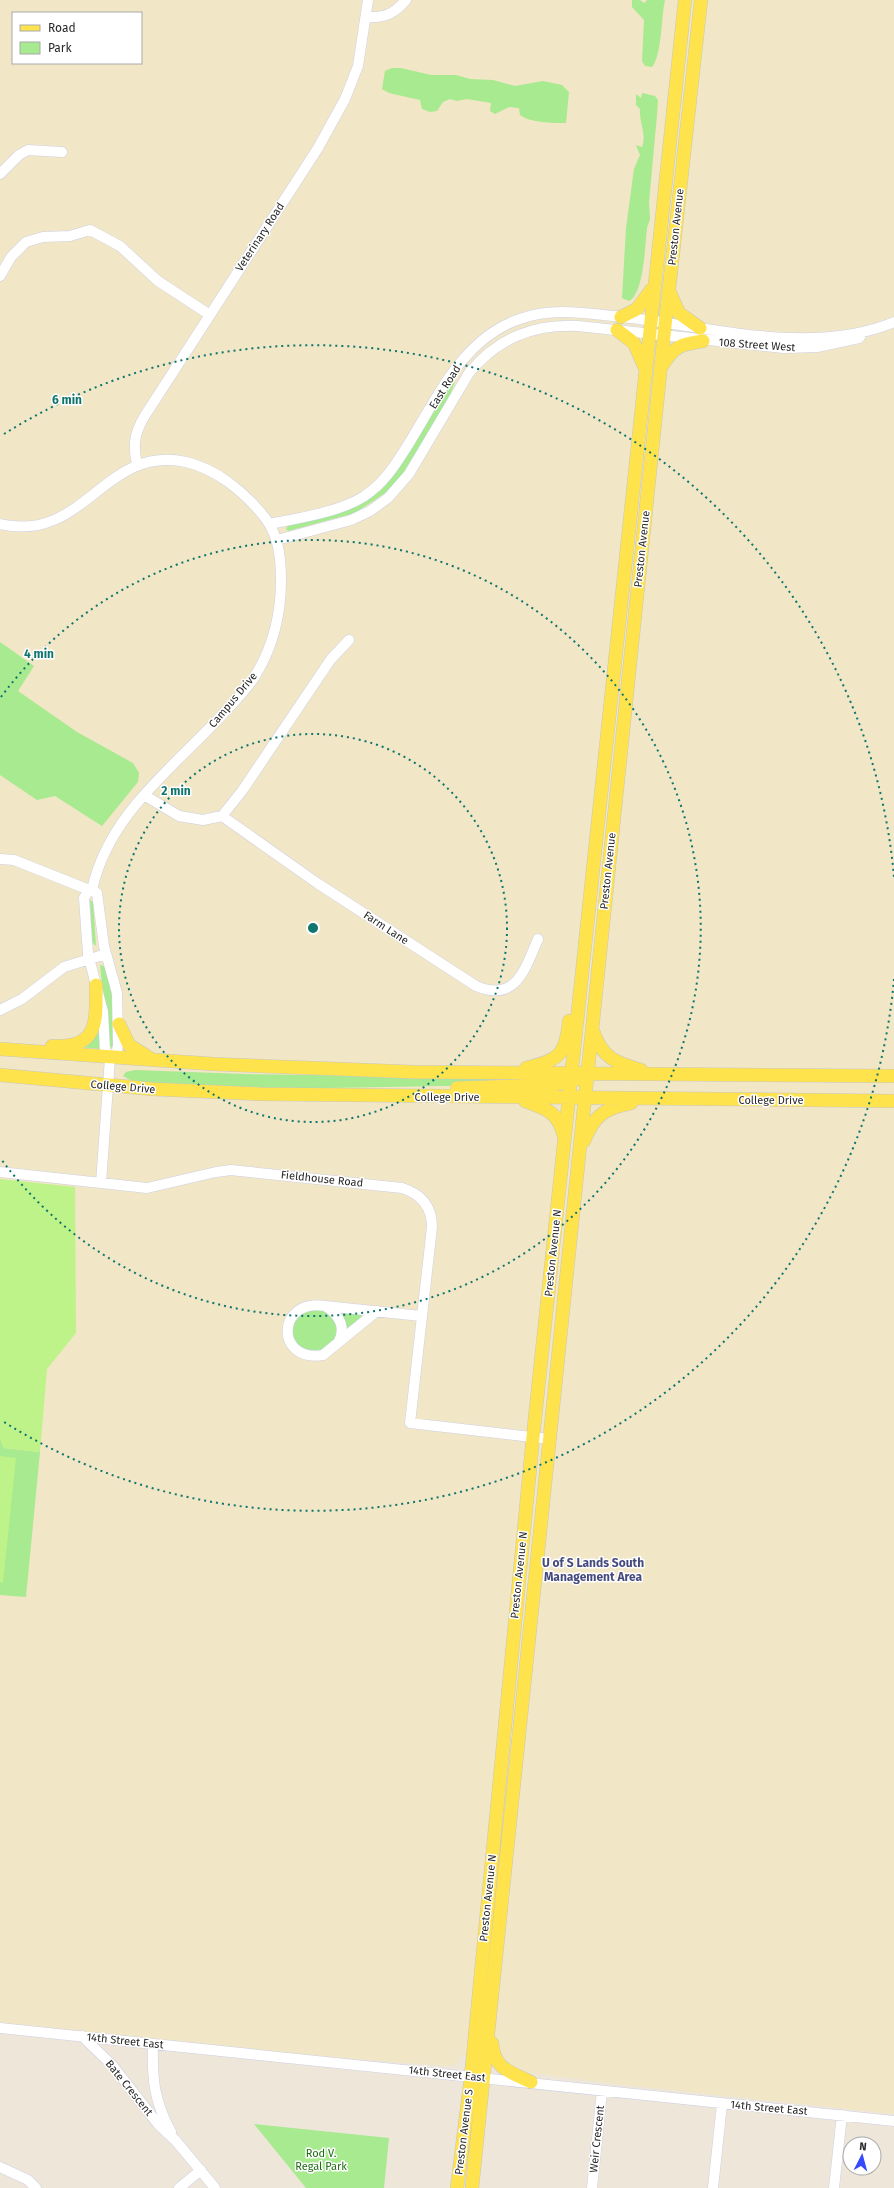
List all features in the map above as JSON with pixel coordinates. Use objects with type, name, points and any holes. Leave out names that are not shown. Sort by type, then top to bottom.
[{"type":"main road","name":"Preston Avenue","points":[[572,1078],[645,369],[685,0]]},
{"type":"main road","name":"Preston Avenue","points":[[586,1086],[660,370],[701,0]]},
{"type":"main road","points":[[621,316],[629,314],[641,305],[654,284]]},
{"type":"main road","points":[[660,370],[676,347],[702,334],[679,313],[669,290]]},
{"type":"main road","points":[[617,330],[634,343],[640,353],[645,369]]},
{"type":"main road","points":[[503,1072],[549,1062],[559,1056],[564,1047],[568,1033],[574,974],[589,908]]},
{"type":"main road","points":[[4,1049],[36,1045],[65,1047],[80,1043],[94,1028],[96,1023],[96,985]]},
{"type":"main road","points":[[119,1024],[126,1040],[133,1049],[154,1061]]},
{"type":"main road","points":[[592,1027],[598,1045],[605,1054],[624,1065],[657,1074]]},
{"type":"main road","points":[[4,1049],[154,1061],[414,1072],[503,1072],[572,1078],[586,1086],[596,1082],[657,1081],[723,1075]]},
{"type":"main road","name":"College Drive","points":[[0,1075],[108,1086],[261,1094],[570,1098],[586,1086],[657,1074],[894,1076]]},
{"type":"main road","points":[[261,1094],[285,1091],[554,1085],[572,1078]]},
{"type":"main road","name":"Preston Avenue N","points":[[477,2078],[532,1437],[572,1078]]},
{"type":"main road","name":"Preston Avenue N","points":[[477,2078],[492,1997],[586,1086]]},
{"type":"main road","name":"College Drive","points":[[586,1086],[653,1100],[894,1101]]},
{"type":"main road","points":[[512,1097],[545,1108],[554,1114],[562,1127],[565,1142]]},
{"type":"main road","points":[[578,1153],[589,1128],[596,1118],[604,1112],[619,1106],[653,1100]]},
{"type":"main road","points":[[492,1997],[493,2053],[496,2062],[504,2069],[531,2082]]},
{"type":"main road","name":"Preston Avenue S","points":[[457,2188],[477,2078]]},
{"type":"main road","name":"Preston Avenue S","points":[[472,2188],[477,2078]]},
{"type":"street","name":"Veterinary Road","points":[[137,465],[134,447],[137,429],[318,148],[345,99],[358,66],[368,0]]},
{"type":"street","points":[[366,17],[381,18],[390,15],[406,0]]},
{"type":"street","points":[[0,174],[19,155],[28,150],[62,152]]},
{"type":"street","points":[[0,276],[18,248],[26,242],[35,238],[62,237],[90,230],[120,246],[158,281],[210,315]]},
{"type":"street","name":"East Road","points":[[270,524],[352,503],[372,490],[390,473],[462,360],[497,329],[522,318],[560,311],[621,316],[650,327]]},
{"type":"street","name":"108 Street West","points":[[650,327],[702,334],[770,347],[800,348],[849,341],[859,338],[863,333],[894,322]]},
{"type":"street","name":"East Road","points":[[276,540],[351,520],[370,511],[388,498],[409,474],[469,373],[490,351],[498,345],[521,334],[551,326],[578,326],[617,330],[650,327]]},
{"type":"street","name":"Campus Drive","points":[[0,524],[24,527],[54,521],[72,511],[123,471],[137,465],[161,460],[181,461],[198,466],[216,475],[243,493],[270,524],[276,540],[281,564],[280,599],[274,635],[263,662],[242,693],[144,795],[114,834],[95,879],[92,890],[87,893],[84,898],[89,958],[103,1012],[105,1050],[110,1058],[101,1183]]},
{"type":"street","points":[[144,795],[178,816],[203,820],[222,816],[242,791],[330,659],[349,640]]},
{"type":"street","name":"Farm Lane","points":[[222,816],[317,883],[476,986],[485,990],[503,990],[517,982],[522,976],[538,939]]},
{"type":"street","points":[[0,859],[14,860],[74,885],[92,890]]},
{"type":"street","name":"Campus Drive","points":[[92,890],[99,898],[106,954],[116,984],[119,1024],[117,1051],[110,1058]]},
{"type":"street","points":[[0,1010],[22,999],[64,967],[89,958],[106,954]]},
{"type":"street","name":"Fieldhouse Road","points":[[0,1172],[154,1187],[216,1172],[231,1170],[409,1190],[425,1202],[432,1220],[410,1423],[549,1439]]},
{"type":"street","points":[[377,1311],[323,1355],[306,1356],[294,1349],[289,1339],[288,1325],[294,1313],[307,1305],[377,1311],[421,1316]]},
{"type":"street","points":[[325,1306],[336,1314],[342,1325],[341,1336],[337,1345]]},
{"type":"street","name":"14th Street East","points":[[0,2028],[477,2078],[531,2082],[722,2104],[894,2121]]},
{"type":"street","name":"Bate Crescent","points":[[82,2036],[112,2065],[158,2124],[176,2141],[215,2188]]},
{"type":"street","name":"Bate Crescent","points":[[153,2044],[152,2071],[155,2094],[162,2116],[176,2141]]},
{"type":"street","name":"Weir Crescent","points":[[592,2188],[602,2091]]},
{"type":"street","points":[[713,2188],[722,2104]]},
{"type":"street","points":[[834,2188],[842,2115]]},
{"type":"street","points":[[0,2167],[28,2180],[36,2188]]},
{"type":"street","points":[[179,2188],[201,2170]]},
{"type":"shaded area","points":[[0,0],[894,0],[894,2114],[616,2084],[517,2071],[497,2055],[463,2055],[457,2064],[448,2066],[153,2044],[0,2028]]},
{"type":"green space","points":[[632,0],[640,0],[644,3],[647,0],[665,0],[658,54],[652,67],[645,66],[642,61],[644,20],[632,7]]},
{"type":"green space","points":[[392,68],[401,68],[431,75],[456,75],[470,79],[493,80],[515,86],[543,81],[562,85],[569,92],[566,123],[530,120],[520,115],[519,108],[509,107],[495,114],[490,111],[491,103],[467,99],[457,101],[450,99],[443,102],[437,111],[430,112],[422,109],[420,100],[389,93],[382,89],[385,71]]},
{"type":"green space","points":[[642,93],[655,96],[658,100],[649,202],[650,219],[647,228],[643,268],[638,289],[634,297],[629,301],[622,298],[626,228],[634,169],[640,155],[636,145],[642,147],[644,138],[640,109],[636,105],[636,94],[641,98]]},
{"type":"green space","points":[[453,381],[455,382],[447,403],[403,473],[388,491],[355,513],[288,531],[286,529],[288,525],[368,499],[382,489],[398,469]]},
{"type":"green space","points":[[0,642],[34,666],[18,691],[77,732],[133,763],[139,773],[138,782],[102,826],[55,796],[37,800],[0,775]]},
{"type":"green space","points":[[90,900],[93,902],[96,946],[92,942]]},
{"type":"green space","points":[[100,965],[104,966],[107,973],[114,1007],[115,1032],[112,1048],[109,1046]]},
{"type":"green space","points":[[99,1029],[99,1049],[80,1047]]},
{"type":"green space","points":[[135,1070],[244,1074],[532,1078],[551,1084],[274,1089],[134,1082],[123,1076],[126,1072]]},
{"type":"green space","points":[[0,1179],[75,1187],[76,1333],[47,1369],[40,1452],[4,1448],[0,1439]]},
{"type":"green space","points":[[322,1309],[337,1321],[337,1338],[323,1350],[305,1351],[296,1342],[294,1337],[293,1328],[295,1323],[302,1312]]},
{"type":"green space","points":[[342,1312],[361,1314],[362,1318],[346,1329]]},
{"type":"green space","points":[[0,1439],[4,1448],[40,1452],[26,1597],[0,1595]]},
{"type":"green space","points":[[0,1456],[16,1458],[3,1583],[0,1582]]},
{"type":"green space","name":"Rod V. Regal Park","points":[[254,2124],[389,2138],[384,2188],[306,2188]]},
{"type":"district","name":"U of S Lands South Management Area","points":[[593,1570]]}]
